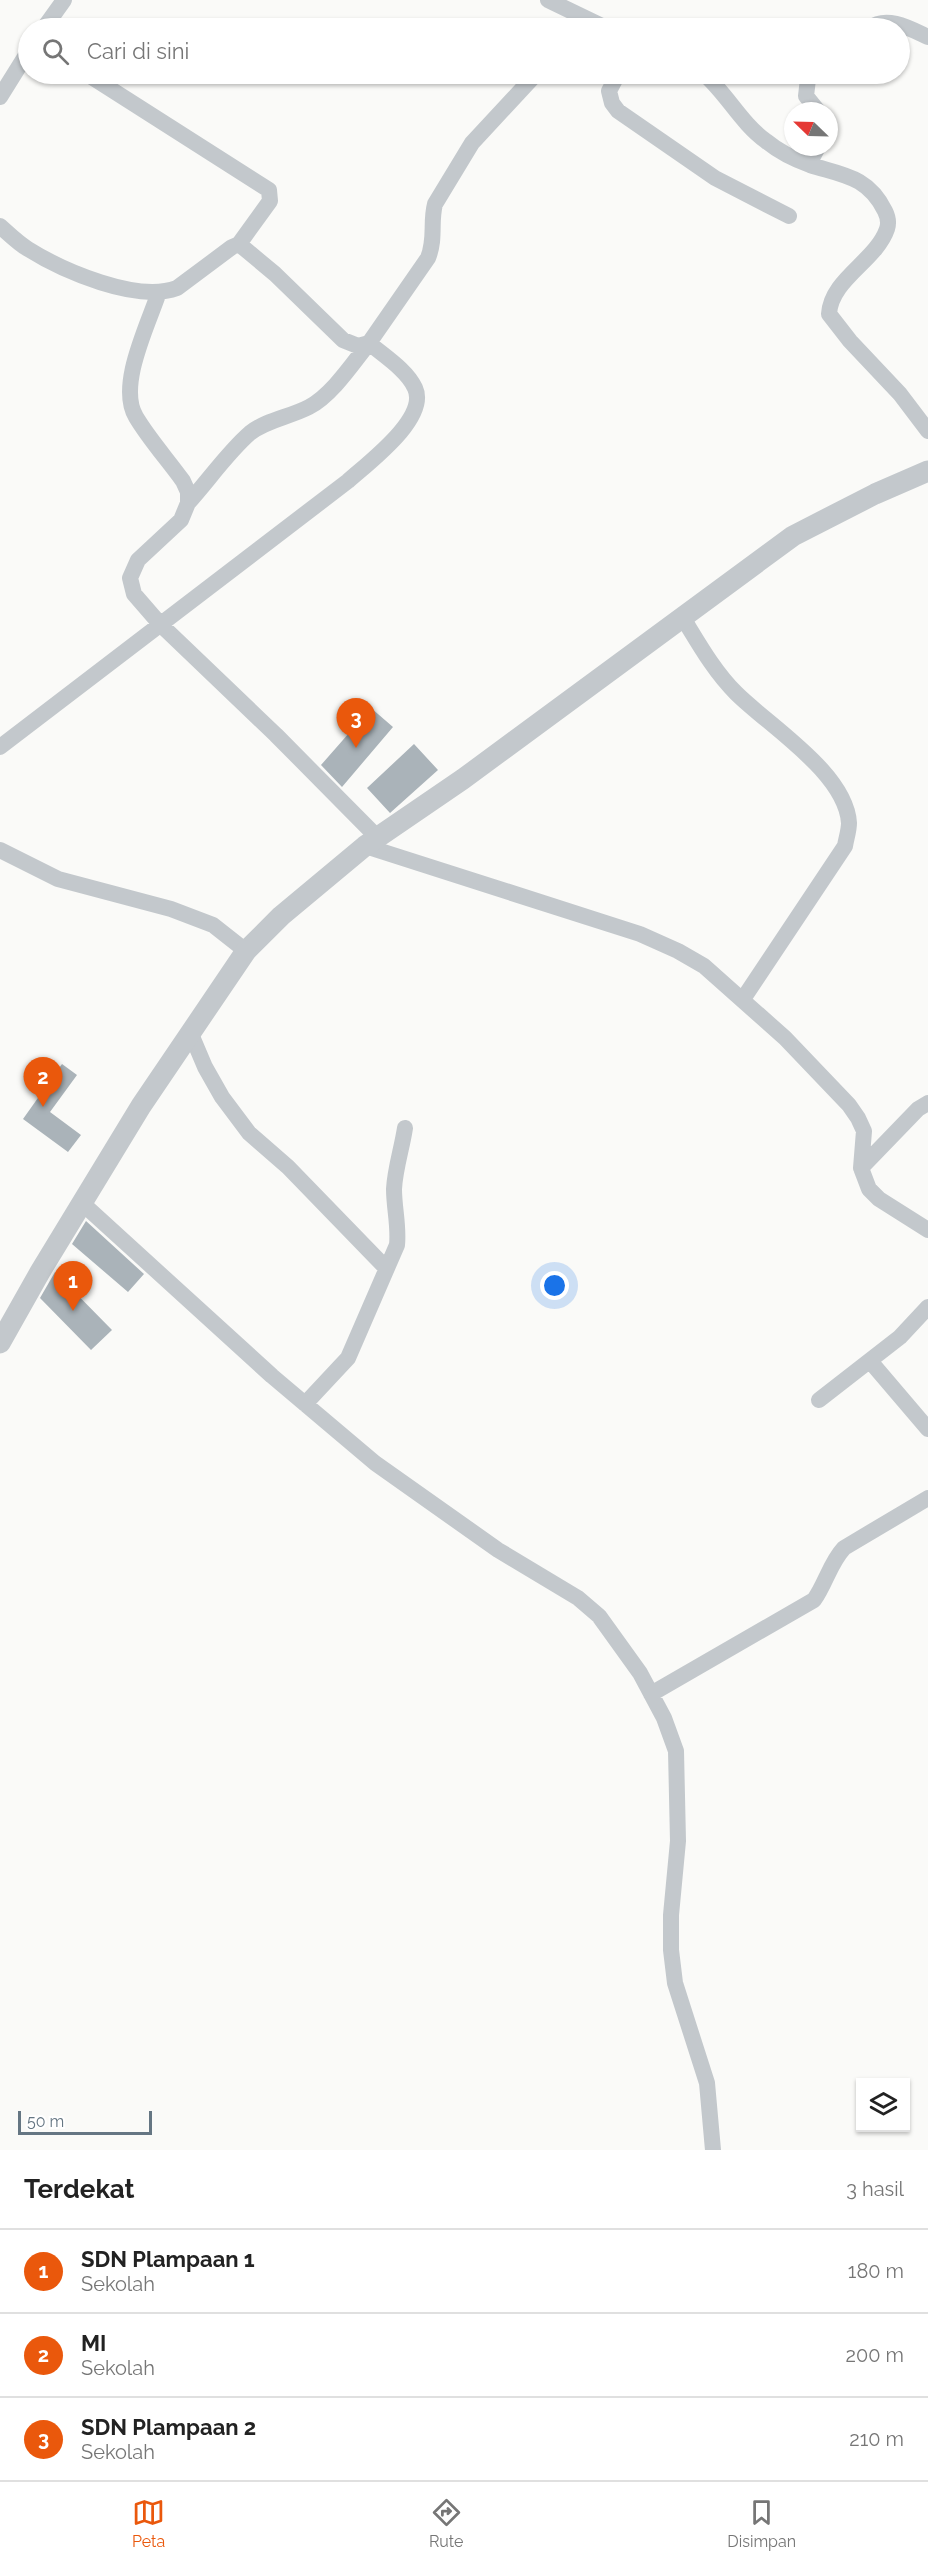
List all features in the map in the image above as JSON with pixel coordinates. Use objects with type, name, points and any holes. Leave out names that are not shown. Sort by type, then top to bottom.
[{"type":"street","points":[[51,18],[64,0]]},
{"type":"street","points":[[548,0],[569,18]]},
{"type":"street","points":[[910,30],[928,37]]},
{"type":"street","points":[[0,98],[18,68]]},
{"type":"street","points":[[0,226],[28,249],[85,276],[125,288],[159,292],[177,288],[239,244],[270,201],[269,190],[103,84]]},
{"type":"street","points":[[527,84],[466,152],[435,204],[433,212],[434,245],[428,258],[343,377],[312,406],[250,433],[188,503],[181,520],[138,560],[130,578],[134,594],[160,624],[276,735],[372,842],[640,934],[704,966],[743,999],[849,1105],[864,1131],[861,1168],[869,1189],[879,1199],[928,1230]]},
{"type":"street","points":[[613,84],[609,91],[612,103],[618,111],[715,178],[789,216]]},
{"type":"street","points":[[713,84],[763,140],[809,164],[832,169],[851,177],[866,187],[881,203],[889,226],[880,243],[835,294],[830,304],[829,315],[850,341],[900,393],[928,431]]},
{"type":"street","points":[[807,84],[806,96],[811,102]]},
{"type":"street","points":[[809,164],[813,156]]},
{"type":"street","points":[[239,244],[275,274],[343,340],[358,346],[369,343]]},
{"type":"street","points":[[159,292],[131,376],[129,393],[135,416],[183,481],[188,492],[188,503]]},
{"type":"street","points":[[0,747],[348,481],[400,433],[412,416],[417,402],[415,388],[402,372],[369,343]]},
{"type":"street","points":[[0,1343],[28,1292],[141,1106],[246,951],[294,904],[372,842],[463,779],[793,536],[875,494],[928,471]]},
{"type":"street","points":[[683,618],[713,667],[736,693],[826,775],[841,797],[849,823],[845,846],[743,999]]},
{"type":"street","points":[[0,850],[58,879],[171,909],[213,925],[246,951]]},
{"type":"street","points":[[191,1034],[205,1067],[222,1097],[249,1133],[303,1182],[386,1268]]},
{"type":"street","points":[[861,1168],[918,1109],[928,1104]]},
{"type":"street","points":[[305,1404],[348,1358],[397,1245],[399,1227],[394,1204],[394,1184],[405,1128]]},
{"type":"street","points":[[82,1203],[185,1298],[375,1464],[498,1550],[578,1598],[599,1616],[640,1673],[664,1718],[676,1751],[678,1840],[671,1915],[671,1950],[675,1983],[707,2083],[713,2150]]},
{"type":"street","points":[[819,1400],[900,1337],[928,1307]]},
{"type":"street","points":[[870,1361],[928,1429]]},
{"type":"street","points":[[651,1694],[814,1600],[825,1585],[836,1557],[844,1548],[928,1498]]},
{"type":"building","points":[[371,708],[393,727],[342,787],[321,765]]},
{"type":"building","points":[[414,744],[438,770],[390,813],[367,788]]},
{"type":"building","points":[[62,1064],[77,1075],[50,1112],[81,1135],[68,1152],[23,1119]]},
{"type":"building","points":[[86,1221],[144,1274],[128,1292],[72,1244]]},
{"type":"building","points":[[55,1272],[112,1330],[91,1350],[40,1298]]},
{"type":"place","name":"SDN Plampaan 2","points":[[356,748]]},
{"type":"place","name":"MI","points":[[43,1107]]},
{"type":"place","name":"SDN Plampaan 1","points":[[73,1311]]}]
